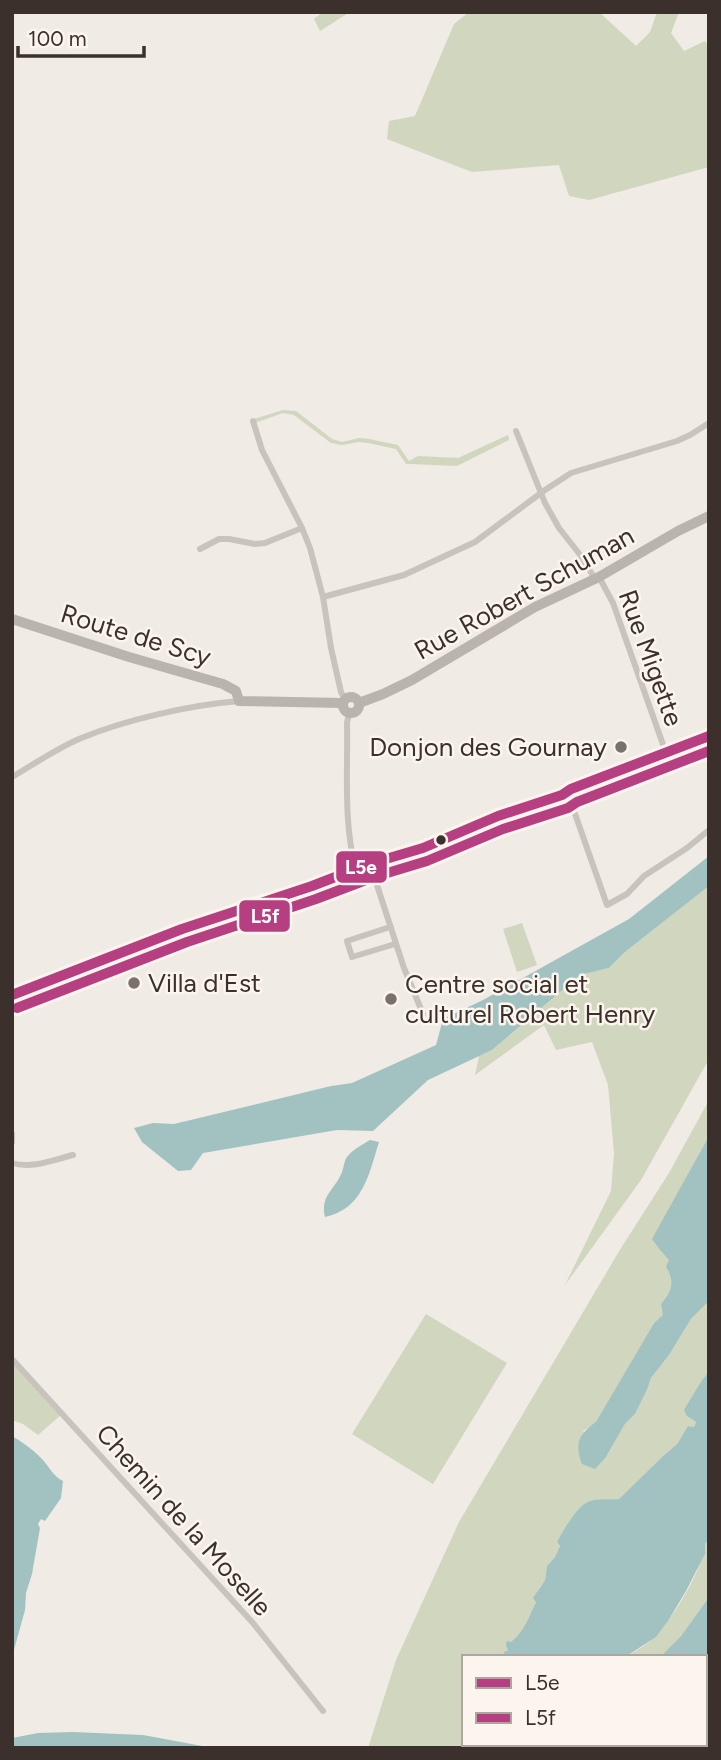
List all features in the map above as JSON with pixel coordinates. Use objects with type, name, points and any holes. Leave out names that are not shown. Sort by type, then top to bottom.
[{"type":"main road","points":[[12,995],[182,929],[423,848],[473,826],[555,798],[709,736]]},
{"type":"street","points":[[253,421],[262,450],[310,548],[323,597],[331,648],[344,701],[343,708],[349,713]]},
{"type":"street","points":[[323,597],[391,580],[428,564],[475,541],[571,473],[677,442],[709,423]]},
{"type":"street","name":"Rue Migette","points":[[516,431],[545,503],[559,528],[597,578],[612,603],[666,753]]},
{"type":"street","name":"Rue Robert Schuman","points":[[359,703],[412,680],[534,607],[597,578],[709,516]]},
{"type":"street","points":[[200,549],[219,539],[265,543],[302,528]]},
{"type":"street","name":"Route de Scy","points":[[12,619],[223,684],[236,691],[239,701]]},
{"type":"street","points":[[12,776],[76,740],[180,710],[239,701],[344,701],[352,697],[359,703],[357,711],[349,713]]},
{"type":"street","points":[[349,713],[349,816],[356,870]]},
{"type":"street","points":[[567,791],[607,905],[627,894],[644,876],[709,830]]},
{"type":"street","points":[[369,864],[423,1014]]},
{"type":"street","points":[[390,927],[347,941],[352,957],[396,944]]},
{"type":"street","points":[[12,1134],[12,1142]]},
{"type":"street","points":[[12,1163],[27,1166],[73,1155]]},
{"type":"street","name":"Chemin de la Moselle","points":[[12,1359],[253,1623],[323,1711]]},
{"type":"green space","points":[[323,12],[350,12],[320,31],[314,19]]},
{"type":"green space","points":[[469,12],[599,12],[636,46],[650,32],[657,12],[679,12],[671,33],[684,51],[705,41],[709,46],[709,167],[589,200],[569,196],[559,165],[472,172],[387,139],[389,121],[415,116],[454,24]]},
{"type":"green space","points":[[283,410],[296,411],[332,439],[342,442],[359,438],[398,445],[409,461],[418,456],[458,458],[508,435],[509,440],[457,466],[406,464],[396,449],[359,442],[342,445],[331,443],[294,415],[283,413],[252,424],[251,420]]},
{"type":"green space","points":[[709,886],[709,1059],[641,1180],[565,1285],[611,1191],[614,1153],[608,1085],[592,1042],[556,1050],[544,1025],[475,1075],[479,1056],[492,1050],[580,975],[609,968],[625,952]]},
{"type":"green space","points":[[522,923],[537,965],[517,972],[503,929]]},
{"type":"green space","points":[[709,1100],[709,1136],[688,1175],[661,1251],[670,1260],[666,1267],[671,1282],[670,1291],[661,1304],[664,1315],[654,1323],[596,1423],[583,1431],[606,1457],[625,1424],[635,1414],[651,1378],[691,1319],[709,1301],[709,1372],[702,1380],[687,1416],[696,1422],[694,1427],[688,1426],[677,1444],[619,1499],[592,1501],[576,1511],[557,1542],[560,1546],[547,1566],[545,1580],[539,1588],[536,1602],[525,1625],[518,1637],[511,1642],[508,1651],[502,1655],[462,1655],[462,1746],[493,1748],[368,1748],[396,1660],[459,1522],[621,1248],[669,1173]]},
{"type":"green space","points":[[426,1314],[507,1363],[433,1484],[352,1434]]},
{"type":"green space","points":[[12,1359],[62,1414],[38,1435],[12,1420]]},
{"type":"green space","points":[[709,1540],[709,1597],[681,1636],[662,1655],[628,1655],[653,1638],[671,1617],[694,1579],[705,1544]]},
{"type":"water","points":[[709,856],[709,886],[625,952],[609,968],[580,975],[492,1050],[428,1080],[373,1131],[337,1130],[203,1153],[191,1170],[178,1171],[142,1142],[134,1128],[153,1123],[174,1124],[352,1083],[436,1045],[443,1019],[483,1000],[629,919]]},
{"type":"water","points":[[709,1136],[709,1301],[691,1319],[651,1378],[635,1414],[625,1424],[606,1457],[595,1469],[582,1464],[578,1445],[582,1435],[596,1422],[654,1323],[663,1315],[661,1304],[671,1286],[671,1277],[666,1267],[669,1260],[652,1239]]},
{"type":"water","points":[[370,1140],[379,1142],[362,1189],[348,1206],[325,1217],[326,1198],[339,1178],[346,1159],[355,1149]]},
{"type":"water","points":[[709,1372],[709,1540],[705,1544],[705,1554],[668,1621],[656,1637],[628,1655],[502,1655],[508,1651],[507,1641],[511,1642],[516,1638],[526,1624],[536,1602],[533,1598],[545,1580],[547,1566],[560,1546],[557,1542],[573,1516],[588,1502],[619,1499],[677,1444],[688,1426],[694,1427],[696,1422],[687,1416],[684,1410]]},
{"type":"water","points":[[12,1436],[33,1451],[56,1477],[63,1481],[61,1498],[45,1521],[41,1519],[38,1524],[40,1528],[25,1610],[12,1657]]},
{"type":"water","points":[[709,1597],[707,1727],[707,1655],[662,1655],[681,1636]]},
{"type":"water","points":[[38,1733],[143,1735],[213,1748],[12,1748],[12,1738]]},
{"type":"water","points":[[563,1746],[678,1746],[673,1748],[562,1748]]},
{"type":"transit line","name":"L5e","points":[[12,995],[182,929],[423,848],[498,816],[562,795],[571,789],[709,736]]},
{"type":"transit line","name":"L5f","points":[[17,1008],[187,942],[427,861],[503,829],[568,808],[577,802],[709,751]]},
{"type":"place","name":"Donjon des Gournay","points":[[621,747]]},
{"type":"place","name":"Villa d'Est","points":[[134,983]]},
{"type":"place","name":"Centre social et culturel Robert Henry","points":[[391,999]]}]
